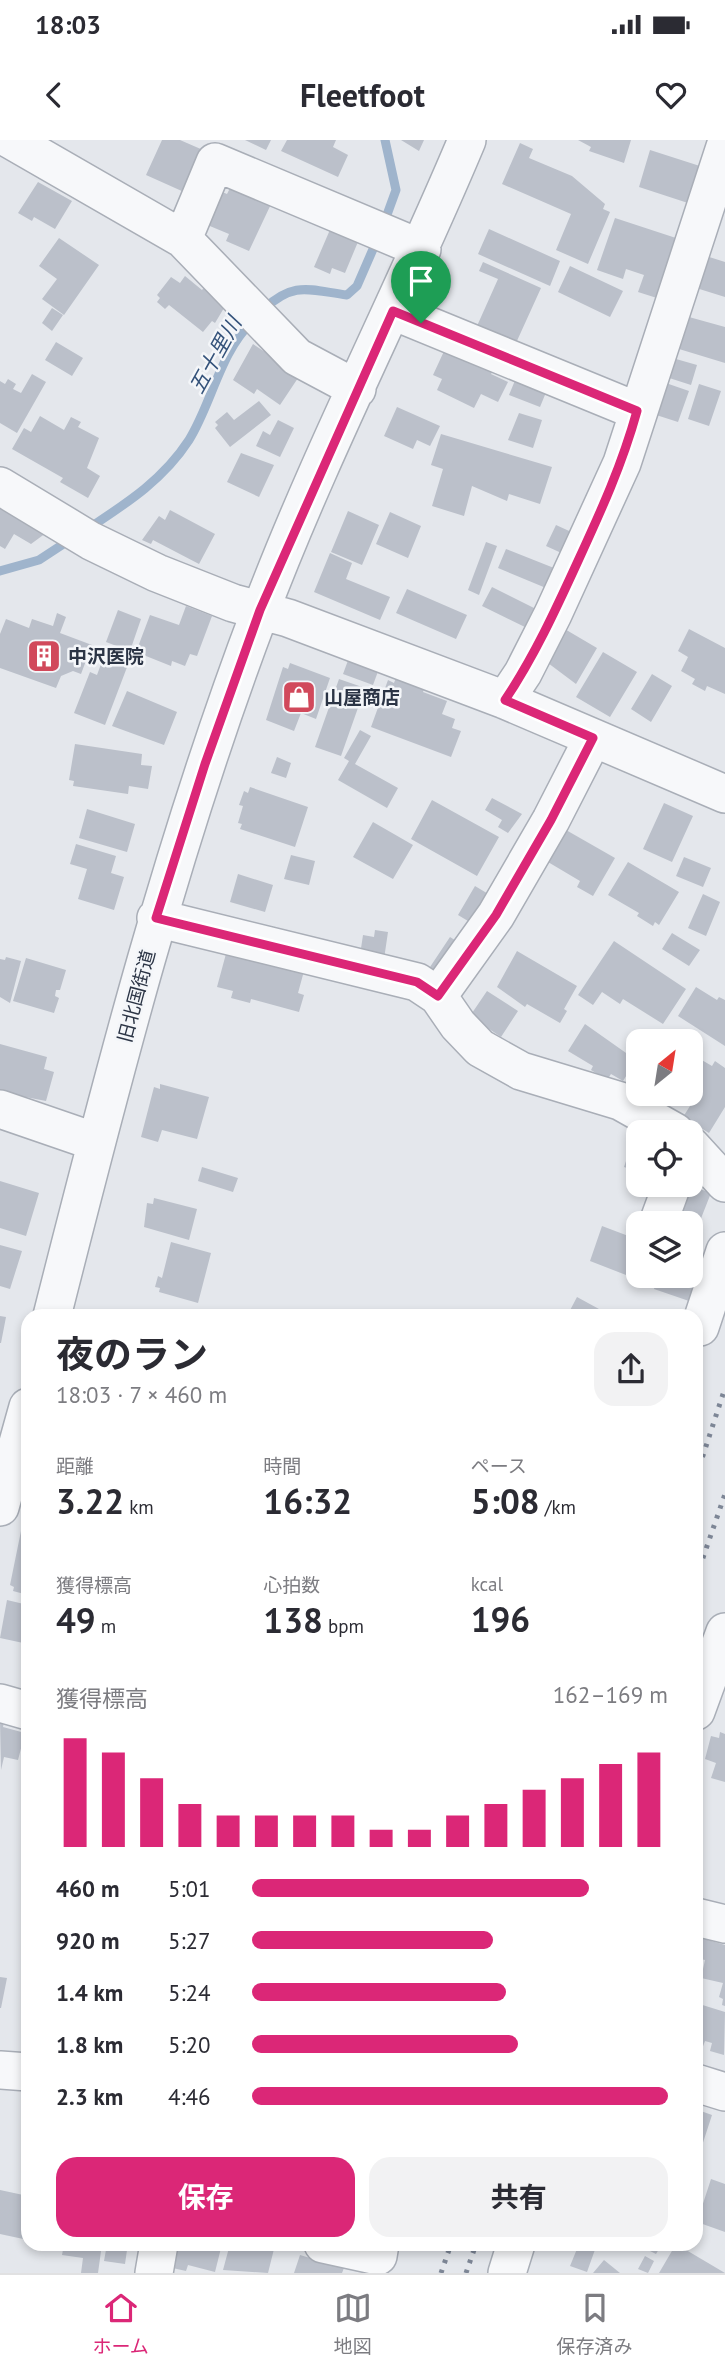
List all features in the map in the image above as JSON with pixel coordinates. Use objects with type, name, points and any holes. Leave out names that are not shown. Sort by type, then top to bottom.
[{"type":"street","points":[[11,140],[183,239],[297,357],[357,389]]},
{"type":"street","name":"旧北国街道","points":[[53,1309],[156,918],[205,764],[260,610],[393,311],[394,237],[467,140]]},
{"type":"street","points":[[505,700],[523,673],[554,614],[622,463],[725,147]]},
{"type":"street","points":[[183,239],[215,162],[394,237]]},
{"type":"street","points":[[393,311],[637,411]]},
{"type":"street","points":[[0,486],[78,534],[157,573],[505,700],[725,794]]},
{"type":"street","points":[[438,996],[496,915],[551,820],[593,738]]},
{"type":"street","points":[[156,918],[417,982],[438,996],[458,1025],[480,1048],[522,1071],[620,1101],[654,1120]]},
{"type":"street","points":[[0,1109],[96,1142]]},
{"type":"street","points":[[703,1159],[725,1183]]},
{"type":"street","points":[[703,1320],[725,1251]]},
{"type":"street","points":[[0,1402],[21,1404]]},
{"type":"street","points":[[0,1507],[21,1430]]},
{"type":"street","points":[[703,1692],[725,1632]]},
{"type":"street","points":[[0,1703],[21,1709]]},
{"type":"street","points":[[703,1919],[725,1924]]},
{"type":"street","points":[[0,2070],[21,2072]]},
{"type":"street","points":[[703,2085],[725,2092]]},
{"type":"street","points":[[154,2273],[158,2251]]},
{"type":"street","points":[[353,2251],[378,2257]]},
{"type":"street","points":[[507,2273],[514,2251]]},
{"type":"building","points":[[162,140],[180,140],[203,150],[184,192],[146,175]]},
{"type":"building","points":[[245,140],[271,140],[266,150]]},
{"type":"building","points":[[287,140],[336,140],[333,147],[348,155],[338,177],[281,151]]},
{"type":"building","points":[[401,140],[424,140],[419,151]]},
{"type":"building","points":[[578,140],[631,140],[624,163],[589,151],[591,147]]},
{"type":"building","points":[[520,143],[533,149],[529,158],[572,176],[605,204],[603,209],[610,212],[588,264],[556,250],[571,214],[502,184]]},
{"type":"building","points":[[650,150],[703,167],[691,204],[639,187]]},
{"type":"building","points":[[38,182],[72,201],[55,229],[34,217],[32,221],[18,213]]},
{"type":"building","points":[[232,184],[272,202],[249,251],[226,241],[229,234],[205,224],[220,191],[227,194]]},
{"type":"building","points":[[615,218],[679,239],[660,299],[638,292],[644,275],[626,269],[623,279],[597,270]]},
{"type":"building","points":[[332,225],[360,237],[345,273],[332,268],[330,274],[314,267]]},
{"type":"building","points":[[489,229],[560,261],[550,286],[478,254]]},
{"type":"building","points":[[59,238],[99,265],[64,315],[42,299],[57,279],[39,266]]},
{"type":"building","points":[[703,255],[725,262],[725,297],[693,287]]},
{"type":"building","points":[[483,262],[541,288],[516,343],[477,326],[498,279],[479,271]]},
{"type":"building","points":[[570,266],[623,291],[610,317],[558,292]]},
{"type":"building","points":[[185,276],[202,290],[206,285],[227,303],[215,323],[212,321],[203,332],[169,305],[165,309],[157,302],[160,298],[157,295],[171,277],[180,283]]},
{"type":"building","points":[[52,308],[63,315],[52,331],[42,323]]},
{"type":"building","points":[[689,317],[725,327],[725,363],[679,349]]},
{"type":"building","points":[[56,342],[83,358],[72,376],[45,360]]},
{"type":"building","points":[[253,344],[300,375],[280,405],[257,389],[254,394],[233,380]]},
{"type":"building","points":[[445,349],[493,371],[491,374],[508,382],[498,402],[481,394],[474,408],[437,390],[442,379],[433,375]]},
{"type":"building","points":[[669,357],[697,365],[691,385],[663,376]]},
{"type":"building","points":[[32,374],[46,382],[17,433],[0,423],[0,381],[5,384],[8,379],[16,384],[13,389],[21,393]]},
{"type":"building","points":[[516,378],[547,390],[540,407],[509,395]]},
{"type":"building","points":[[660,381],[689,391],[678,422],[650,413]]},
{"type":"building","points":[[699,384],[721,391],[709,426],[688,419]]},
{"type":"building","points":[[259,401],[271,415],[230,447],[215,428],[218,425],[215,422],[227,412],[234,420]]},
{"type":"building","points":[[397,407],[440,426],[430,446],[417,440],[413,449],[384,436]]},
{"type":"building","points":[[519,413],[542,420],[533,448],[508,440]]},
{"type":"building","points":[[40,416],[64,430],[71,417],[81,422],[78,427],[99,438],[87,468],[100,476],[88,498],[60,482],[63,478],[12,449],[24,428],[31,432]]},
{"type":"building","points":[[278,420],[294,428],[280,457],[256,446],[263,431],[270,435]]},
{"type":"building","points":[[441,434],[552,467],[540,504],[509,494],[507,501],[472,486],[464,516],[432,506],[443,469],[431,465]]},
{"type":"building","points":[[241,453],[274,465],[259,497],[227,482]]},
{"type":"building","points":[[0,506],[46,533],[31,544],[14,534],[5,549],[0,546]]},
{"type":"building","points":[[170,510],[215,534],[199,564],[153,540],[151,544],[142,540],[159,516],[165,520]]},
{"type":"building","points":[[348,511],[379,525],[362,565],[331,552]]},
{"type":"building","points":[[390,512],[421,526],[408,558],[376,544]]},
{"type":"building","points":[[556,525],[578,535],[568,556],[546,546]]},
{"type":"building","points":[[486,542],[497,546],[479,595],[468,590]]},
{"type":"building","points":[[506,549],[554,568],[546,588],[498,568]]},
{"type":"building","points":[[330,553],[352,563],[346,579],[390,597],[380,620],[314,592]]},
{"type":"building","points":[[492,587],[538,610],[529,629],[482,606]]},
{"type":"building","points":[[407,589],[467,615],[456,639],[396,613]]},
{"type":"building","points":[[186,606],[212,616],[197,656],[190,654],[185,666],[172,661],[171,666],[136,652],[150,615],[179,625]]},
{"type":"building","points":[[118,610],[141,619],[130,651],[106,642]]},
{"type":"building","name":"中沢医院","points":[[57,613],[66,617],[60,633],[92,645],[81,674],[73,671],[61,676],[56,688],[0,668],[0,634],[6,619],[29,628],[32,619],[53,626]]},
{"type":"building","points":[[563,628],[597,648],[576,684],[544,660]]},
{"type":"building","points":[[689,629],[725,648],[725,694],[707,686],[705,691],[692,684],[695,679],[681,671],[688,657],[678,651]]},
{"type":"building","points":[[603,652],[637,672],[610,717],[576,697]]},
{"type":"building","points":[[105,653],[129,662],[105,725],[74,713],[90,672],[97,675]]},
{"type":"building","points":[[350,655],[380,666],[373,685],[343,674]]},
{"type":"building","name":"山屋商店","points":[[290,663],[330,678],[316,719],[301,713],[294,731],[266,720],[283,667],[288,669]]},
{"type":"building","points":[[652,674],[672,686],[651,722],[631,709]]},
{"type":"building","points":[[397,675],[425,686],[423,692],[447,701],[442,714],[455,719],[452,728],[461,731],[451,757],[371,727],[388,680],[394,683]]},
{"type":"building","points":[[339,679],[365,688],[341,756],[315,747]]},
{"type":"building","points":[[127,691],[177,712],[164,745],[112,726]]},
{"type":"building","points":[[360,730],[371,736],[355,764],[398,788],[387,808],[338,780],[349,761],[344,758]]},
{"type":"building","points":[[75,744],[142,754],[141,765],[152,766],[148,789],[129,786],[128,794],[73,786],[74,781],[69,780]]},
{"type":"building","points":[[277,757],[291,763],[286,778],[271,773]]},
{"type":"building","points":[[250,787],[308,807],[295,847],[240,829],[242,824],[238,823],[243,806],[239,805],[244,791],[248,793]]},
{"type":"building","points":[[492,798],[522,814],[508,833],[498,827],[502,820],[485,810]]},
{"type":"building","points":[[432,800],[499,837],[477,876],[411,839]]},
{"type":"building","points":[[664,803],[693,816],[672,862],[643,849]]},
{"type":"building","points":[[87,809],[135,824],[127,852],[79,838]]},
{"type":"building","points":[[373,822],[413,845],[393,879],[353,857]]},
{"type":"building","points":[[566,830],[615,858],[593,896],[577,887],[580,881],[548,862]]},
{"type":"building","points":[[76,844],[116,856],[111,873],[124,877],[114,910],[78,899],[87,869],[70,864]]},
{"type":"building","points":[[291,855],[315,861],[309,885],[284,879]]},
{"type":"building","points":[[684,857],[711,868],[703,887],[676,876]]},
{"type":"building","points":[[628,862],[679,892],[659,925],[655,922],[653,926],[637,916],[639,913],[608,895]]},
{"type":"building","points":[[238,874],[273,885],[265,912],[230,902]]},
{"type":"building","points":[[475,886],[495,898],[478,927],[458,915]]},
{"type":"building","points":[[703,894],[720,902],[706,936],[688,928]]},
{"type":"building","points":[[375,930],[388,932],[384,959],[360,955],[363,935],[374,937]]},
{"type":"building","points":[[672,933],[700,950],[689,966],[662,949]]},
{"type":"building","points":[[450,937],[461,944],[439,977],[428,970]]},
{"type":"building","points":[[614,941],[686,989],[663,1024],[623,999],[620,1004],[602,992],[593,1005],[578,995]]},
{"type":"building","points":[[227,950],[304,971],[298,993],[304,995],[299,1012],[251,999],[250,1003],[231,998],[233,991],[217,987]]},
{"type":"building","points":[[517,951],[577,986],[564,1009],[567,1011],[560,1023],[527,1004],[525,1007],[497,987]]},
{"type":"building","points":[[6,957],[21,961],[10,1003],[0,997],[0,959],[5,960]]},
{"type":"building","points":[[26,958],[66,970],[60,990],[56,990],[55,996],[59,998],[54,1013],[13,1001]]},
{"type":"building","points":[[696,987],[717,1000],[719,997],[725,1000],[725,1046],[704,1033],[704,1029],[698,1029],[678,1016]]},
{"type":"building","points":[[487,991],[518,1011],[501,1037],[470,1016]]},
{"type":"building","points":[[585,1024],[626,1053],[626,1076],[623,1081],[611,1074],[607,1080],[591,1070],[593,1066],[568,1051]]},
{"type":"building","points":[[0,1044],[47,1057],[44,1069],[54,1072],[46,1101],[0,1092]]},
{"type":"building","points":[[704,1061],[712,1066],[715,1061],[725,1068],[725,1107],[709,1133],[703,1129],[703,1120],[688,1120],[683,1117],[690,1106],[704,1106]]},
{"type":"building","points":[[160,1084],[209,1097],[197,1139],[162,1130],[158,1142],[141,1137],[154,1087],[160,1089]]},
{"type":"building","points":[[202,1167],[238,1178],[233,1192],[198,1181]]},
{"type":"building","points":[[0,1181],[39,1193],[26,1236],[0,1228]]},
{"type":"building","points":[[703,1190],[711,1193],[703,1213],[703,1211],[681,1211],[685,1197],[703,1197]]},
{"type":"building","points":[[154,1198],[197,1209],[189,1240],[144,1227],[147,1203],[153,1204]]},
{"type":"building","points":[[602,1226],[626,1235],[626,1275],[590,1261]]},
{"type":"building","points":[[171,1242],[211,1253],[198,1303],[159,1292],[160,1288],[155,1287],[158,1276],[162,1278]]},
{"type":"building","points":[[0,1245],[22,1251],[10,1289],[0,1286]]},
{"type":"building","points":[[654,1288],[693,1288],[689,1301]]},
{"type":"building","points":[[577,1297],[599,1309],[571,1309]]},
{"type":"building","points":[[0,1316],[6,1317],[1,1343],[0,1343]]},
{"type":"building","points":[[21,1531],[21,1593],[13,1591],[14,1587],[10,1585]]},
{"type":"building","points":[[7,1600],[21,1603],[21,1642],[0,1638]]},
{"type":"building","points":[[0,1721],[4,1722],[3,1727],[21,1732],[18,1760],[4,1757],[1,1770]]},
{"type":"building","points":[[720,1732],[725,1734],[725,1782],[711,1778],[716,1763],[705,1759],[711,1736],[719,1738]]},
{"type":"building","points":[[703,1939],[725,1945],[725,2006],[722,2005],[723,1999],[719,1997],[723,1983],[703,1978]]},
{"type":"building","points":[[0,1977],[7,1978],[1,2008],[0,2008]]},
{"type":"building","points":[[703,2005],[725,2012],[724,2055],[710,2051],[712,2043],[705,2041],[703,2046]]},
{"type":"building","points":[[703,2112],[712,2115],[703,2143]]},
{"type":"building","points":[[711,2179],[725,2184],[725,2232],[703,2224],[703,2204]]},
{"type":"building","points":[[0,2190],[21,2194],[21,2238],[0,2234]]},
{"type":"building","points":[[63,2251],[101,2251],[98,2273],[81,2273],[83,2258],[62,2255]]},
{"type":"building","points":[[106,2251],[127,2251],[125,2264],[104,2261]]},
{"type":"building","points":[[172,2251],[220,2251],[215,2272],[188,2265],[186,2271],[168,2267]]},
{"type":"building","points":[[228,2251],[274,2251],[268,2273],[223,2270]]},
{"type":"building","points":[[576,2251],[594,2251],[587,2272],[570,2266]]},
{"type":"building","points":[[672,2251],[688,2251],[725,2273],[659,2273]]},
{"type":"building","points":[[300,2255],[344,2268],[342,2273],[294,2273]]},
{"type":"building","points":[[645,2256],[654,2261],[648,2273],[638,2269]]},
{"type":"building","points":[[604,2260],[620,2273],[593,2273]]},
{"type":"waterway","name":"五十里川","points":[[384,223],[396,190],[385,140]]},
{"type":"waterway","name":"五十里川","points":[[264,309],[284,294],[293,291],[312,290],[347,295],[357,286],[377,240]]},
{"type":"waterway","name":"五十里川","points":[[89,528],[144,490],[179,454],[197,426],[232,348],[252,322]]},
{"type":"waterway","name":"五十里川","points":[[0,571],[39,560],[71,539]]},
{"type":"railway","points":[[703,1456],[725,1388]]},
{"type":"railway","points":[[703,1558],[725,1494]]},
{"type":"railway","points":[[441,2273],[449,2251]]},
{"type":"railway","points":[[466,2273],[474,2251]]},
{"type":"place","name":"中沢医院","points":[[44,656]]},
{"type":"place","name":"山屋商店","points":[[299,697]]},
{"type":"route","points":[[393,311],[421,323],[637,411],[622,463],[554,614],[523,673],[505,700],[593,738],[551,820],[496,915],[438,996],[417,982],[156,918],[205,764],[260,610],[320,472],[393,311]]}]
